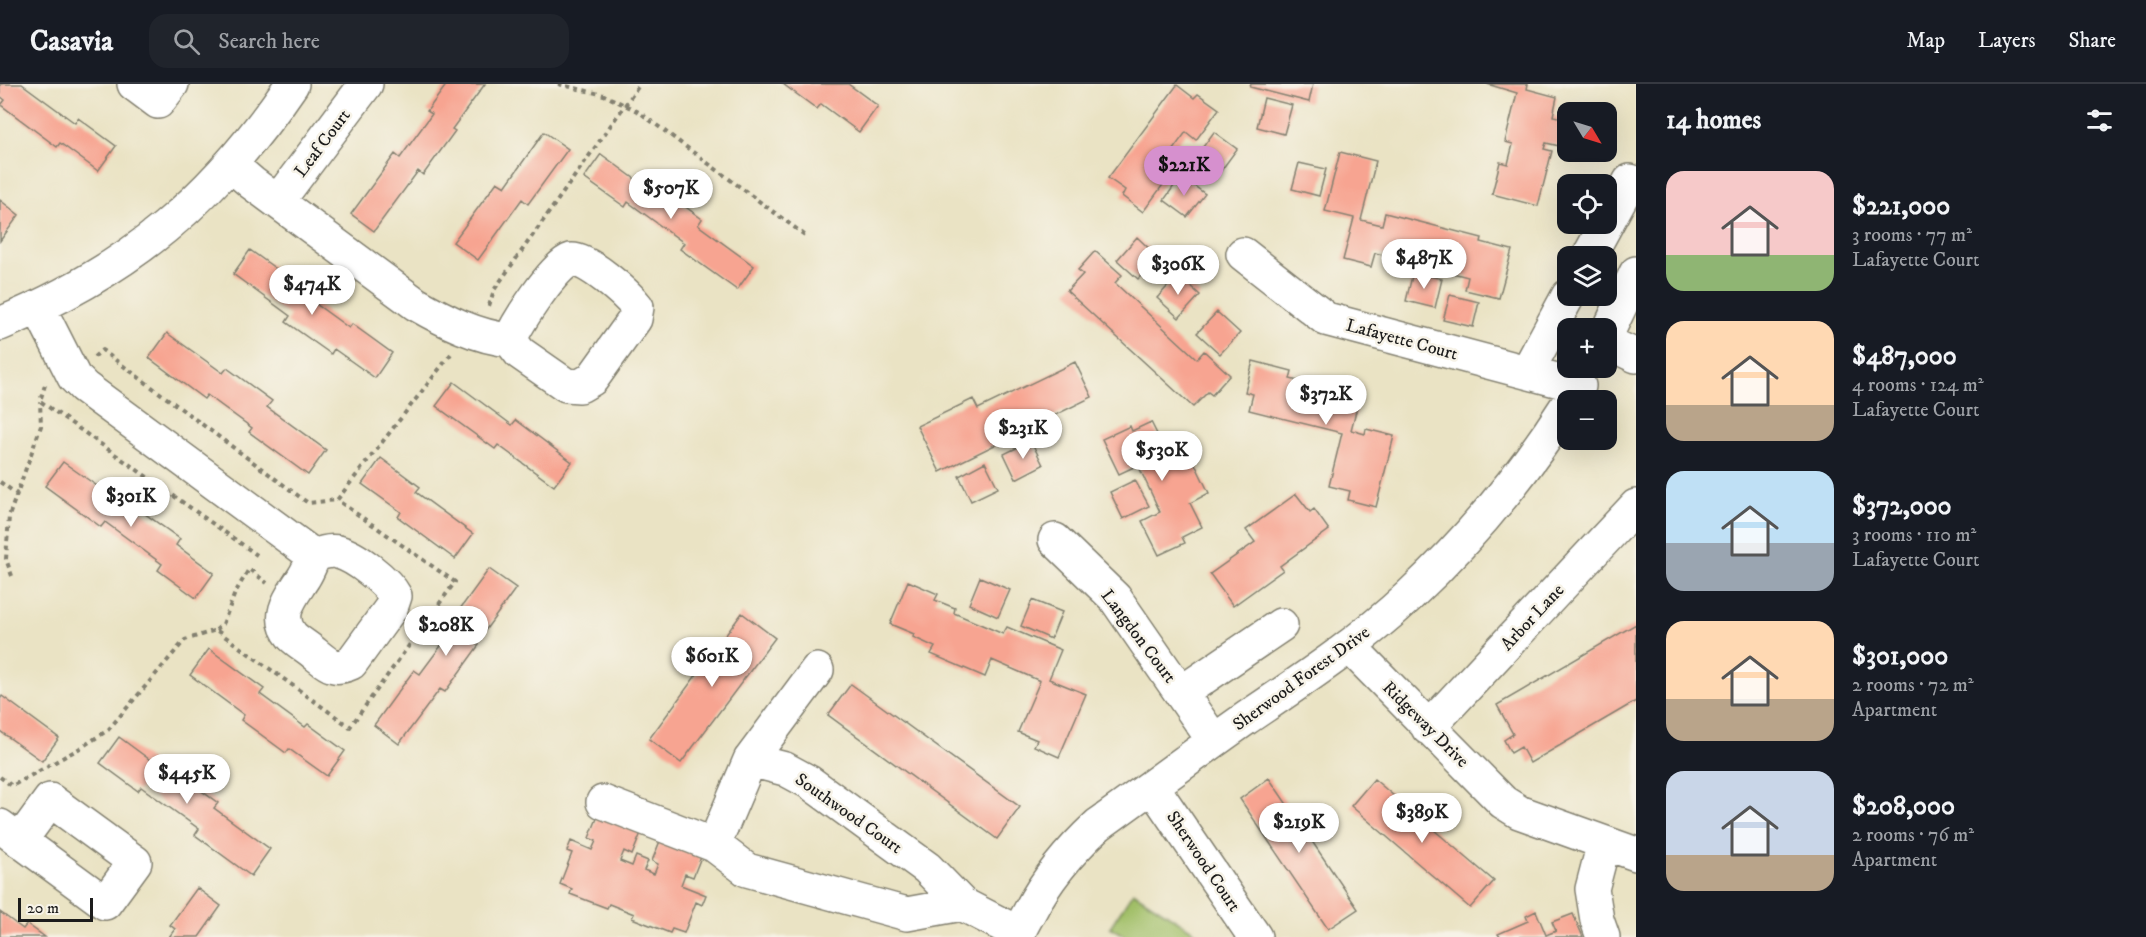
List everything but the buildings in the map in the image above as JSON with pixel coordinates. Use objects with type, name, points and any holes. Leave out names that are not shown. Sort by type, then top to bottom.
[{"type":"street","points":[[134,84],[158,102],[172,84]]},
{"type":"street","points":[[0,324],[39,308],[91,280],[141,247],[203,195],[231,165],[292,84]]},
{"type":"street","name":"Leaf Court","points":[[278,201],[366,84]]},
{"type":"street","points":[[231,165],[416,304],[440,317],[487,334]]},
{"type":"street","points":[[1594,246],[1630,181],[1636,183]]},
{"type":"street","name":"Lafayette Court","points":[[1243,254],[1326,319],[1527,372],[1577,389]]},
{"type":"street","points":[[1615,318],[1636,273]]},
{"type":"street","points":[[1527,372],[1563,306]]},
{"type":"street","points":[[39,308],[74,377],[84,387],[314,556]]},
{"type":"street","points":[[1617,347],[1636,356]]},
{"type":"street","name":"Sherwood Forest Drive","points":[[1018,935],[1053,872],[1076,845],[1098,825],[1349,646],[1408,597],[1454,551],[1518,476],[1542,445],[1577,389]]},
{"type":"street","name":"Arbor Lane","points":[[1428,728],[1636,506]]},
{"type":"street","name":"Langdon Court","points":[[1055,540],[1115,598],[1214,741]]},
{"type":"street","points":[[337,551],[352,558],[390,586],[395,596],[391,608],[351,663],[341,667],[331,666],[292,636],[286,627],[284,615],[289,600],[306,575],[314,556],[337,551]]},
{"type":"street","points":[[1181,693],[1281,625]]},
{"type":"street","name":"Ridgeway Drive","points":[[1349,646],[1503,802],[1519,812],[1636,854]]},
{"type":"street","points":[[714,845],[750,760],[817,670]]},
{"type":"street","name":"Southwood Court","points":[[750,760],[785,769],[809,782],[927,868],[962,904],[1018,935]]},
{"type":"street","name":"Sherwood Court","points":[[1152,786],[1255,937]]},
{"type":"street","points":[[603,802],[714,845],[747,870],[907,914],[962,904]]},
{"type":"street","points":[[1603,937],[1597,920],[1593,889],[1604,843]]},
{"type":"path","points":[[558,84],[604,94],[639,112],[806,236]]},
{"type":"path","points":[[337,500],[487,334],[494,290],[639,84]]},
{"type":"path","points":[[74,377],[102,350],[308,503],[337,500],[455,582],[350,727],[216,630]]},
{"type":"path","points":[[12,576],[6,559],[9,516],[41,426],[40,401]]},
{"type":"path","points":[[0,482],[17,494]]},
{"type":"path","points":[[0,777],[12,786],[108,730],[185,640],[216,630],[223,624],[235,593],[249,569],[289,600]]},
{"type":"green space","points":[[1133,892],[1203,937],[1126,937],[1110,927]]}]
